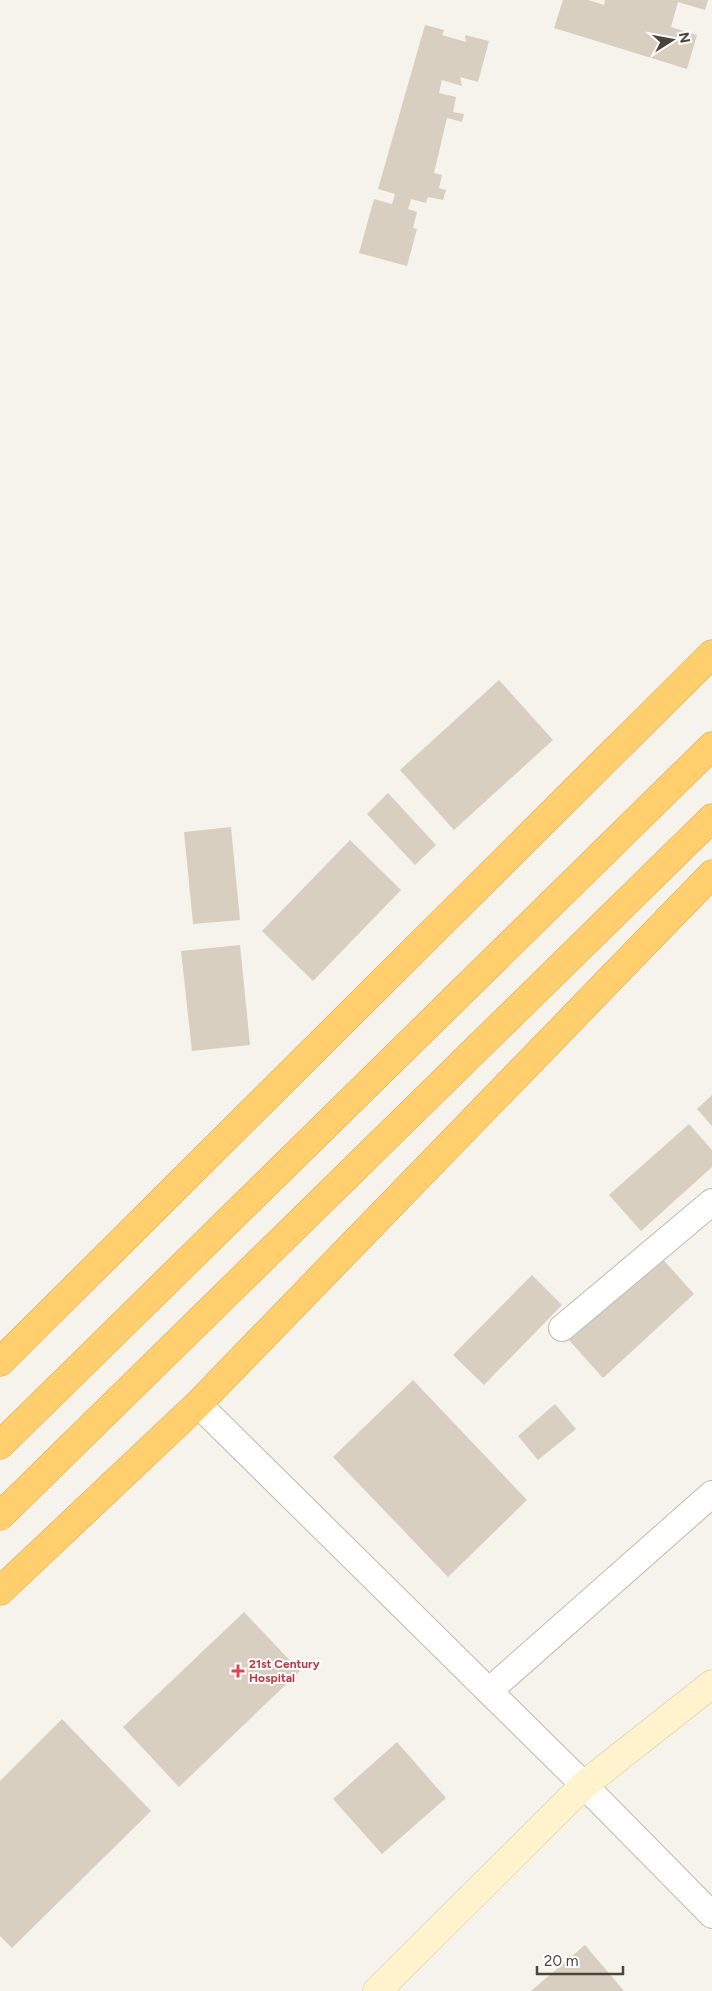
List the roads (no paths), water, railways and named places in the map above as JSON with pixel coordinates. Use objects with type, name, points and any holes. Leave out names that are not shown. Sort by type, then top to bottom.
[{"type":"highway","points":[[0,1362],[712,654]]},
{"type":"highway","points":[[0,1445],[712,746]]},
{"type":"highway","points":[[0,1516],[712,818]]},
{"type":"highway","points":[[0,1591],[198,1404],[712,874]]},
{"type":"main road","points":[[377,1991],[584,1785],[712,1684]]},
{"type":"street","points":[[562,1328],[712,1202]]},
{"type":"street","points":[[198,1404],[584,1785],[712,1915]]},
{"type":"street","points":[[488,1692],[712,1494]]},
{"type":"place","name":"21st Century Hospital","points":[[238,1671]]}]
